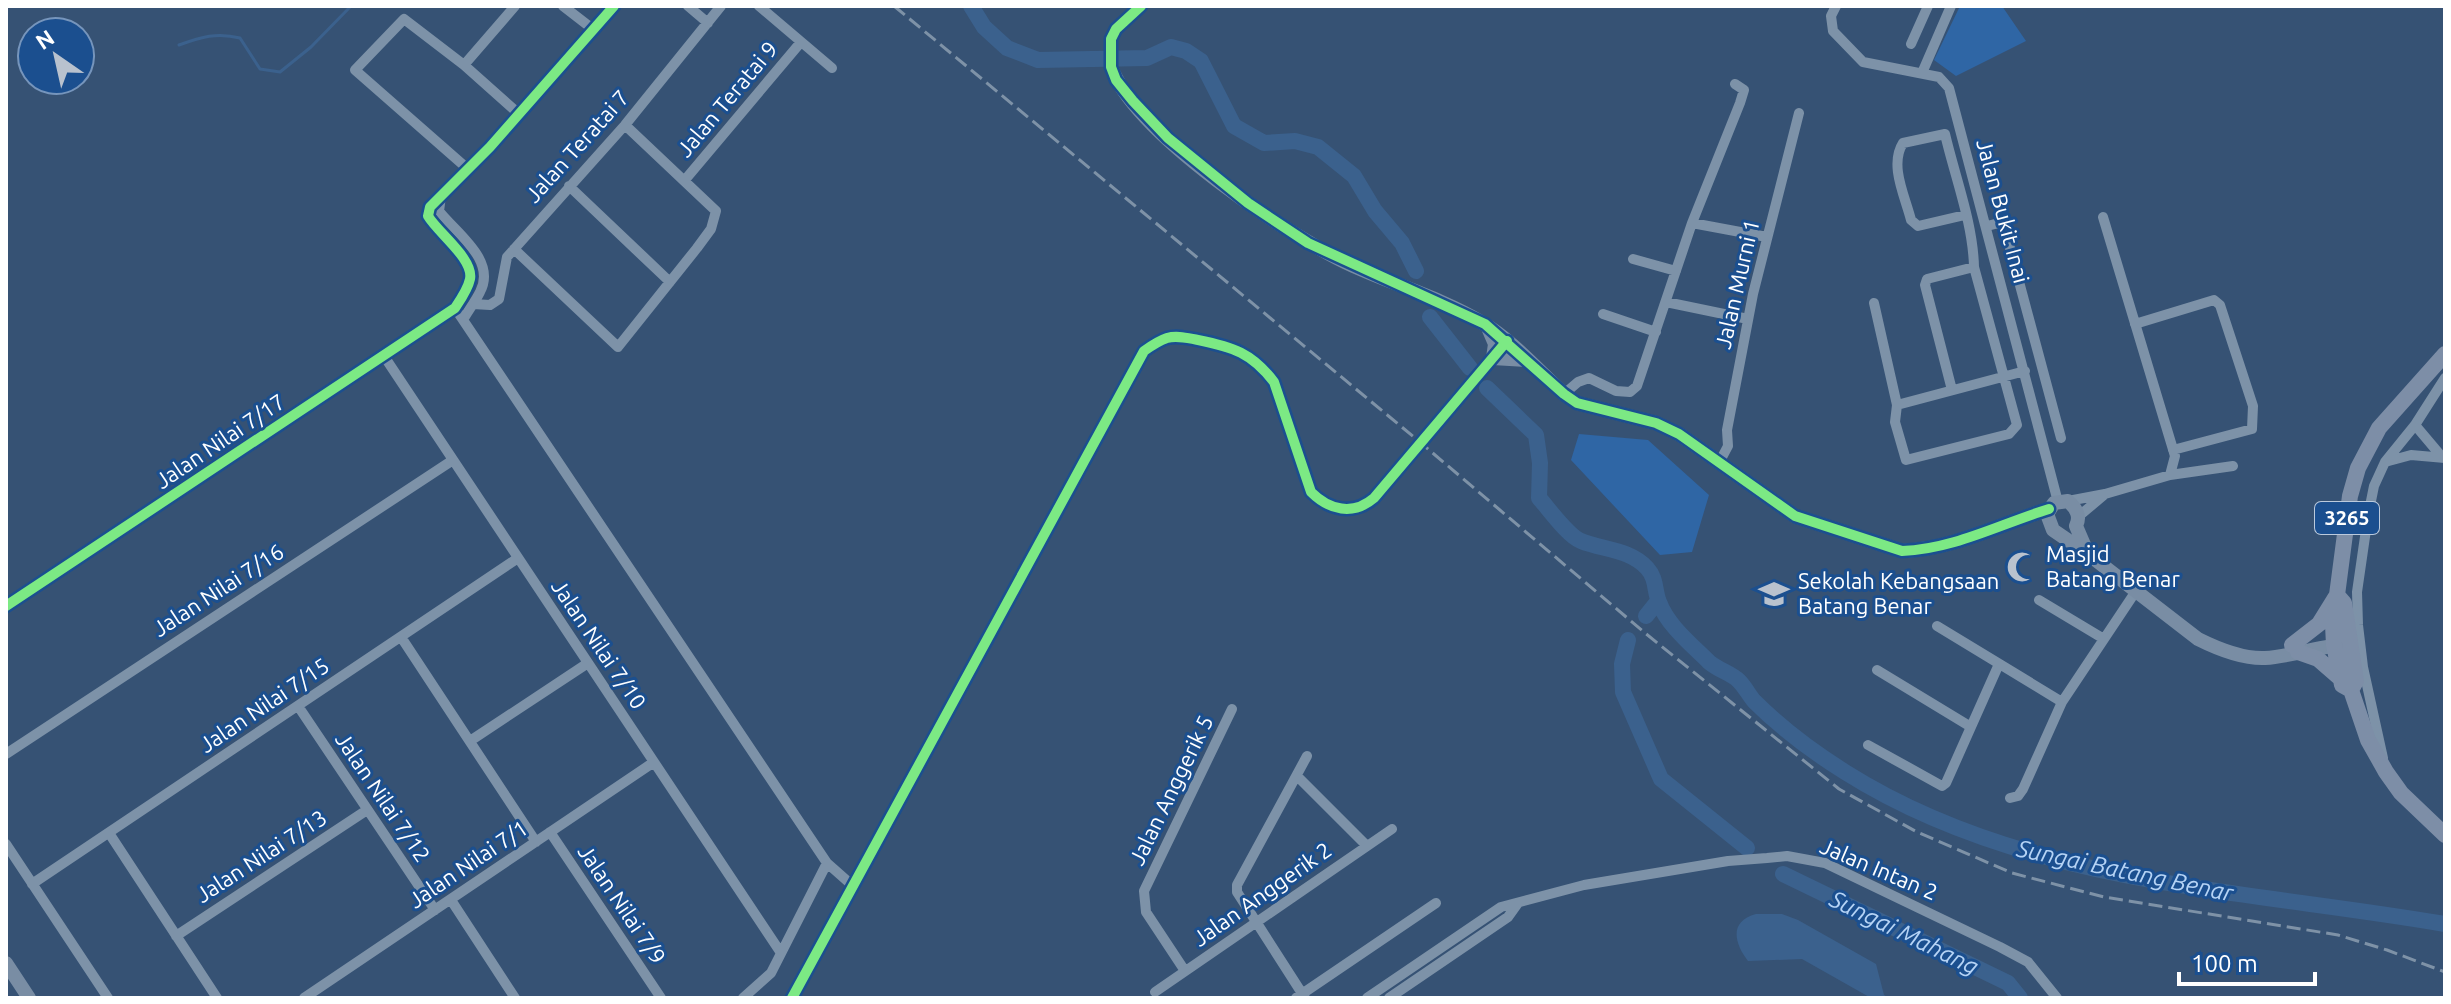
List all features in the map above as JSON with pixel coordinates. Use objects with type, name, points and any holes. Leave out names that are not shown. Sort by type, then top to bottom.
[{"type":"main road","name":"3265","points":[[2445,354],[2379,428],[2358,468],[2350,496],[2335,599],[2346,685],[2368,740],[2401,793],[2445,835]]},
{"type":"main road","name":"3265","points":[[2370,444],[2386,434],[2445,368]]},
{"type":"main road","points":[[2335,599],[2319,624],[2295,648],[2318,659],[2346,685]]},
{"type":"street","points":[[464,65],[515,6]]},
{"type":"street","points":[[563,6],[594,30]]},
{"type":"street","points":[[614,6],[469,170],[430,207],[428,216],[470,268],[471,277],[455,308],[827,863],[853,886]]},
{"type":"street","points":[[688,6],[708,23]]},
{"type":"street","name":"Jalan Teratai 7","points":[[473,304],[490,305],[499,299],[507,257],[625,125],[721,6]]},
{"type":"street","points":[[759,6],[832,68]]},
{"type":"street","points":[[1141,6],[1116,29],[1111,39],[1110,60],[1116,80],[1168,138],[1217,180],[1296,236],[1354,266],[1485,324],[1577,403],[1656,423],[1679,434],[1795,516],[1902,551],[1936,547],[2012,524],[2058,504],[2170,475],[2233,466]]},
{"type":"street","name":"Jalan Bukit Inai","points":[[1836,6],[1831,16],[1833,31],[1863,62],[1939,77],[1949,88],[2058,504]]},
{"type":"street","points":[[1911,44],[1928,6]]},
{"type":"street","points":[[1922,73],[1951,6]]},
{"type":"street","points":[[469,170],[355,70],[404,19],[464,65],[519,114]]},
{"type":"street","name":"Jalan Teratai 9","points":[[684,181],[801,42]]},
{"type":"street","points":[[1564,394],[1578,382],[1589,378],[1616,391],[1630,392],[1637,386],[1692,223],[1740,103],[1744,90],[1735,84]]},
{"type":"street","name":"Jalan Murni 1","points":[[1719,463],[1728,446],[1727,430],[1748,319],[1799,113]]},
{"type":"street","points":[[514,249],[618,347],[711,229],[716,211],[625,125]]},
{"type":"street","points":[[1874,303],[1897,405],[1895,422],[1906,460],[2005,436],[2017,425],[1974,267],[1974,250],[1945,134],[1903,143],[1896,164],[1911,220],[1918,226],[1965,215]]},
{"type":"street","points":[[569,186],[670,282]]},
{"type":"street","points":[[441,196],[439,211],[482,265],[484,283],[463,320]]},
{"type":"street","points":[[2103,217],[2173,450],[2174,465],[2170,475]]},
{"type":"street","points":[[1987,226],[2003,222],[2061,438]]},
{"type":"street","points":[[1692,223],[1767,237]]},
{"type":"street","points":[[1633,259],[1676,271]]},
{"type":"street","points":[[1952,390],[1925,285],[1927,279],[1974,267]]},
{"type":"street","points":[[2135,324],[2214,300],[2220,305],[2253,406],[2252,429],[2173,450]]},
{"type":"street","points":[[1666,302],[1748,319]]},
{"type":"street","name":"Jalan Nilai 7/17","points":[[6,606],[455,308]]},
{"type":"street","points":[[1603,314],[1656,332]]},
{"type":"street","points":[[1485,324],[1495,344],[1493,358]]},
{"type":"street","points":[[792,998],[1144,351],[1168,338],[1180,336],[1230,346],[1246,354],[1274,382],[1311,492],[1333,508],[1353,509],[1367,504],[1410,458],[1507,341]]},
{"type":"street","name":"Jalan Nilai 7/10","points":[[384,356],[781,953]]},
{"type":"street","points":[[1493,358],[1527,360]]},
{"type":"street","points":[[1897,405],[2025,371]]},
{"type":"street","points":[[2386,772],[2363,667],[2357,592],[2371,501],[2385,462],[2415,425],[2445,378]]},
{"type":"street","points":[[2415,425],[2444,458]]},
{"type":"street","points":[[2385,462],[2411,455],[2444,458]]},
{"type":"street","name":"Jalan Nilai 7/16","points":[[6,754],[453,460]]},
{"type":"street","points":[[2012,524],[2067,532],[2105,494]]},
{"type":"street","points":[[2058,504],[2075,508],[2088,554]]},
{"type":"street","points":[[2058,504],[2047,519],[2053,529],[2198,639],[2231,653],[2262,658],[2295,648],[2341,640]]},
{"type":"street","name":"Jalan Nilai 7/15","points":[[32,884],[518,558]]},
{"type":"street","points":[[2010,798],[2018,796],[2023,789],[2062,702],[2136,591]]},
{"type":"street","points":[[2039,600],[2104,639]]},
{"type":"street","points":[[1937,626],[2062,702]]},
{"type":"street","points":[[401,637],[536,842]]},
{"type":"street","points":[[470,741],[588,663]]},
{"type":"street","points":[[1868,745],[1942,786],[1999,664]]},
{"type":"street","points":[[1877,670],[1971,727]]},
{"type":"street","name":"Jalan Nilai 7/12","points":[[298,706],[435,910]]},
{"type":"street","name":"Jalan Anggerik 5","points":[[1185,971],[1146,912],[1144,891],[1232,709]]},
{"type":"street","points":[[1307,756],[1237,885],[1237,892],[1301,997],[1436,903]]},
{"type":"street","name":"Jalan Nilai 7/1","points":[[304,998],[654,762]]},
{"type":"street","points":[[1297,776],[1367,846]]},
{"type":"street","name":"Jalan Nilai 7/13","points":[[176,936],[367,810]]},
{"type":"street","name":"Jalan Anggerik 2","points":[[1155,992],[1392,829]]},
{"type":"street","name":"Jalan Nilai 7/9","points":[[550,832],[661,998]]},
{"type":"street","points":[[109,833],[217,998]]},
{"type":"street","points":[[6,844],[108,998]]},
{"type":"street","name":"Jalan Intan 2","points":[[1367,998],[1501,907],[1584,885],[1728,861],[1787,856],[1825,863],[2028,962],[2057,998]]},
{"type":"street","points":[[743,998],[771,973],[827,863]]},
{"type":"street","points":[[451,900],[515,998]]},
{"type":"street","name":"Jalan Intan 2","points":[[1389,998],[1508,917],[1518,903]]},
{"type":"street","points":[[6,963],[23,996]]},
{"type":"shaded area","points":[[1960,6],[2002,6],[2026,41],[1956,76],[1934,60]]},
{"type":"shaded area","points":[[1579,434],[1648,440],[1709,495],[1692,552],[1660,555],[1571,460]]},
{"type":"shaded area","points":[[1782,914],[1798,920],[1876,964],[1884,995],[1889,998],[1871,998],[1802,959],[1748,961],[1737,940],[1738,927],[1747,917]]},
{"type":"waterway","points":[[179,45],[209,36],[240,38],[260,69],[280,72],[311,47],[351,6]]},
{"type":"waterway","name":"Sungai Batang Benar","points":[[971,6],[984,27],[1007,48],[1038,60],[1147,58],[1171,47],[1186,51],[1201,61],[1234,126],[1264,143],[1295,141],[1318,147],[1354,176],[1375,211],[1402,243],[1416,271]]},
{"type":"waterway","name":"Sungai Batang Benar","points":[[1430,317],[1470,368]]},
{"type":"waterway","name":"Sungai Batang Benar","points":[[1487,388],[1536,435],[1540,463],[1539,498],[1565,528],[1581,541],[1624,553],[1647,568],[1663,610],[1681,634],[1709,662],[1739,681],[1754,701],[1786,730],[1845,772],[1914,810],[1986,838],[2060,861],[2213,890],[2445,924]]},
{"type":"waterway","name":"Sungai Mahang","points":[[1646,616],[1658,601]]},
{"type":"waterway","name":"Sungai Mahang","points":[[1628,640],[1622,664],[1623,692],[1661,779],[1747,848]]},
{"type":"waterway","name":"Sungai Mahang","points":[[1783,874],[2008,983],[2020,998]]},
{"type":"railway","points":[[894,6],[1645,633],[1839,789],[1917,832],[2012,873],[2104,897],[2338,935],[2445,972]]},
{"type":"cycle path","points":[[6,606],[455,308],[468,286],[470,271],[461,255],[428,216],[430,207],[490,147],[614,6]]},
{"type":"cycle path","points":[[1141,6],[1116,29],[1111,39],[1111,67],[1116,80],[1168,138],[1248,203],[1308,243],[1485,324],[1577,403],[1656,423],[1679,434],[1795,516],[1902,551],[1958,541],[2049,509]]},
{"type":"cycle path","points":[[792,998],[1144,351],[1164,339],[1178,337],[1222,345],[1258,364],[1274,382],[1311,492],[1333,507],[1350,509],[1374,498],[1507,341]]},
{"type":"place","name":"Masjid Batang Benar","points":[[2022,567]]},
{"type":"place","name":"Sekolah Kebangsaan Batang Benar","points":[[1774,594]]}]
